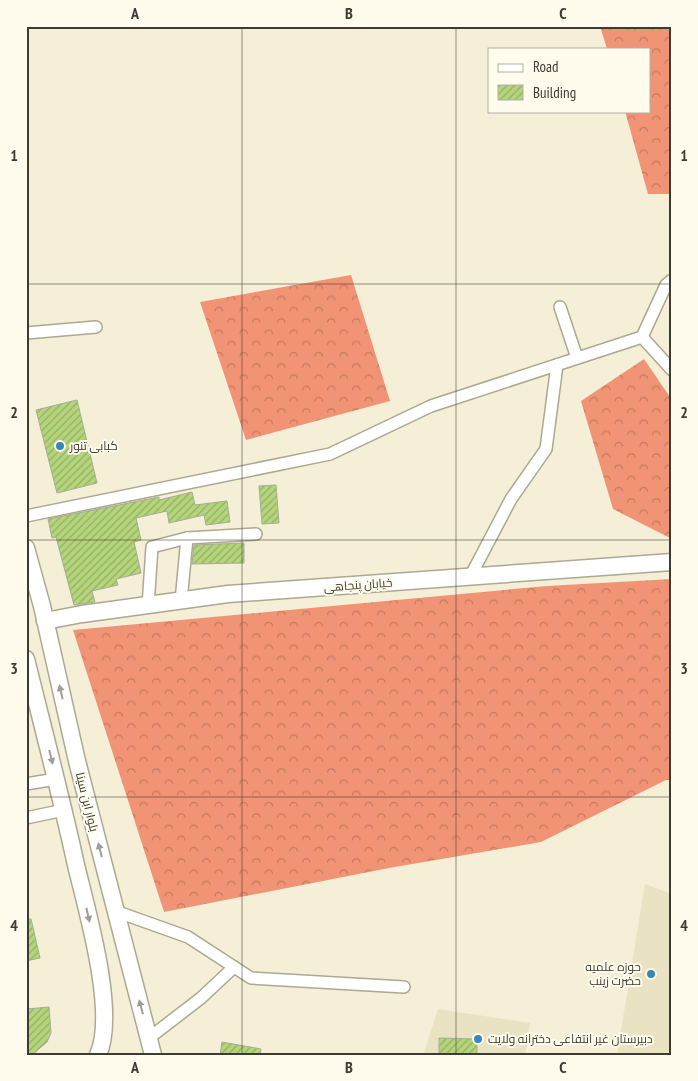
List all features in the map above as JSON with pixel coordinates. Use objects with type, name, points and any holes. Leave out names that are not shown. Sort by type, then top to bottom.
[{"type":"main road","name":"بلوار ابن سینا","points":[[26,548],[77,760],[153,1055]]},
{"type":"main road","name":"خیابان پنجاهی","points":[[45,621],[82,614],[228,594],[672,562]]},
{"type":"main road","name":"بلوار ابن سینا","points":[[26,659],[97,953],[104,1001],[103,1039],[98,1055]]},
{"type":"main road","points":[[144,1055],[149,1044],[149,1038]]},
{"type":"main road","points":[[103,1039],[109,1055]]},
{"type":"street","points":[[26,516],[330,454],[430,406],[642,337],[666,285],[672,280]]},
{"type":"street","points":[[560,307],[577,358]]},
{"type":"street","points":[[26,333],[96,327]]},
{"type":"street","points":[[642,337],[672,370]]},
{"type":"street","points":[[470,577],[511,499],[546,449],[556,365]]},
{"type":"street","points":[[148,606],[152,547],[187,538],[256,534]]},
{"type":"street","points":[[181,601],[187,538]]},
{"type":"street","points":[[26,784],[56,779]]},
{"type":"street","points":[[26,818],[64,810]]},
{"type":"street","points":[[115,911],[188,937],[251,978],[404,987]]},
{"type":"street","points":[[149,1038],[201,998],[234,967]]},
{"type":"shaded area","name":"حوزه علمیه حضرت زینب","points":[[645,884],[672,894],[672,1055],[617,1055]]},
{"type":"shaded area","name":"دبیرستان غیر انتفاعی دخترانه ولایت","points":[[438,1009],[530,1023],[525,1055],[423,1055]]},
{"type":"green space","points":[[600,26],[672,26],[672,194],[648,194],[625,112],[650,112],[650,48],[607,48]]},
{"type":"green space","points":[[351,275],[390,401],[246,440],[200,302]]},
{"type":"green space","points":[[644,359],[672,400],[672,539],[613,509],[581,401]]},
{"type":"green space","points":[[672,579],[672,780],[666,780],[541,842],[389,868],[164,912],[73,630],[547,586]]},
{"type":"building","points":[[77,400],[97,483],[57,493],[36,410]]},
{"type":"building","points":[[276,485],[279,523],[262,524],[259,486]]},
{"type":"building","points":[[192,492],[195,505],[227,501],[230,522],[206,525],[204,515],[169,523],[167,511],[136,518],[141,540],[134,542],[141,573],[116,579],[118,585],[92,591],[95,602],[74,605],[56,537],[52,538],[48,519],[159,497],[159,500]]},
{"type":"building","points":[[244,543],[244,563],[192,564],[194,545]]},
{"type":"building","points":[[26,919],[31,919],[40,958],[26,961]]},
{"type":"building","points":[[49,1007],[51,1033],[47,1042],[32,1055],[26,1055],[26,1009]]},
{"type":"building","points":[[439,1038],[477,1039],[477,1054],[439,1055]]},
{"type":"building","points":[[222,1042],[261,1049],[260,1055],[220,1055]]},
{"type":"place","name":"کبابی تنور","points":[[60,446]]},
{"type":"place","name":"حوزه علمیه حضرت زینب","points":[[651,974]]},
{"type":"place","name":"دبیرستان غیر انتفاعی دخترانه ولایت","points":[[478,1039]]}]
